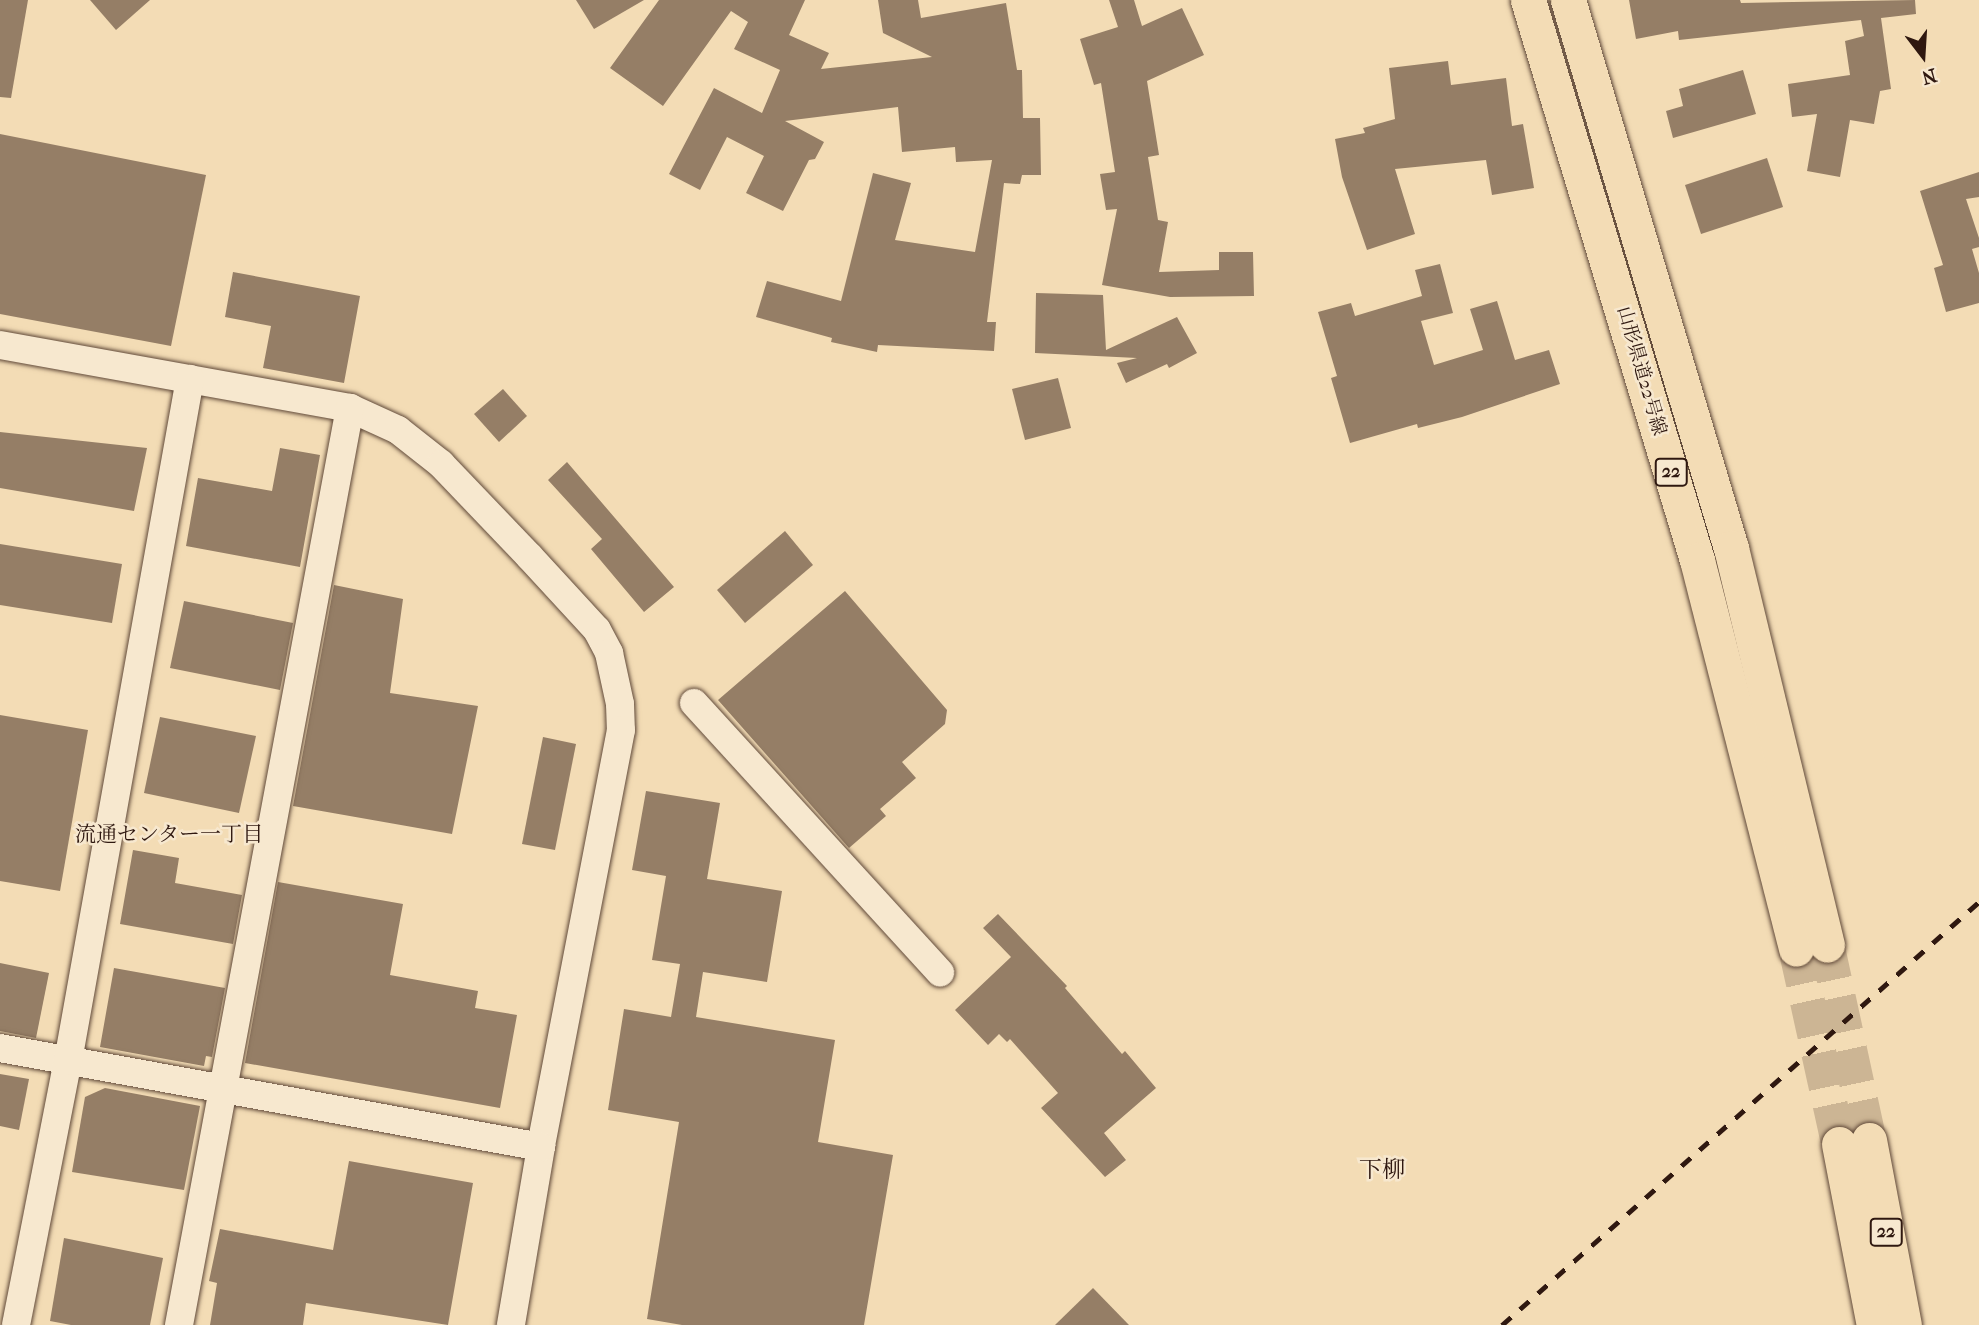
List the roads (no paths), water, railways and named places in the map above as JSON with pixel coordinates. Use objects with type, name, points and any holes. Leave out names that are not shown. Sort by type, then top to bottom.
[{"type":"main road","name":"山形県道22号線","points":[[1528,0],[1812,947],[1731,548],[1568,0]]},
{"type":"main road","name":"22","points":[[1874,1325],[1854,1142],[1904,1325]]},
{"type":"street","points":[[0,345],[350,408],[398,429],[441,464],[597,630],[609,653],[616,678],[621,730],[541,1147],[511,1325]]},
{"type":"street","points":[[16,1325],[68,1061],[190,379]]},
{"type":"street","points":[[179,1325],[350,408]]},
{"type":"street","points":[[694,703],[940,972]]},
{"type":"street","points":[[0,1048],[541,1147]]},
{"type":"tunnel","points":[[1827,945],[1869,1140]]},
{"type":"tunnel","points":[[1796,949],[1839,1144]]},
{"type":"railway","points":[[1502,1325],[1979,902]]},
{"type":"district","name":"流通センター一丁目","points":[[169,834]]},
{"type":"district","name":"下柳","points":[[1382,1170]]}]
